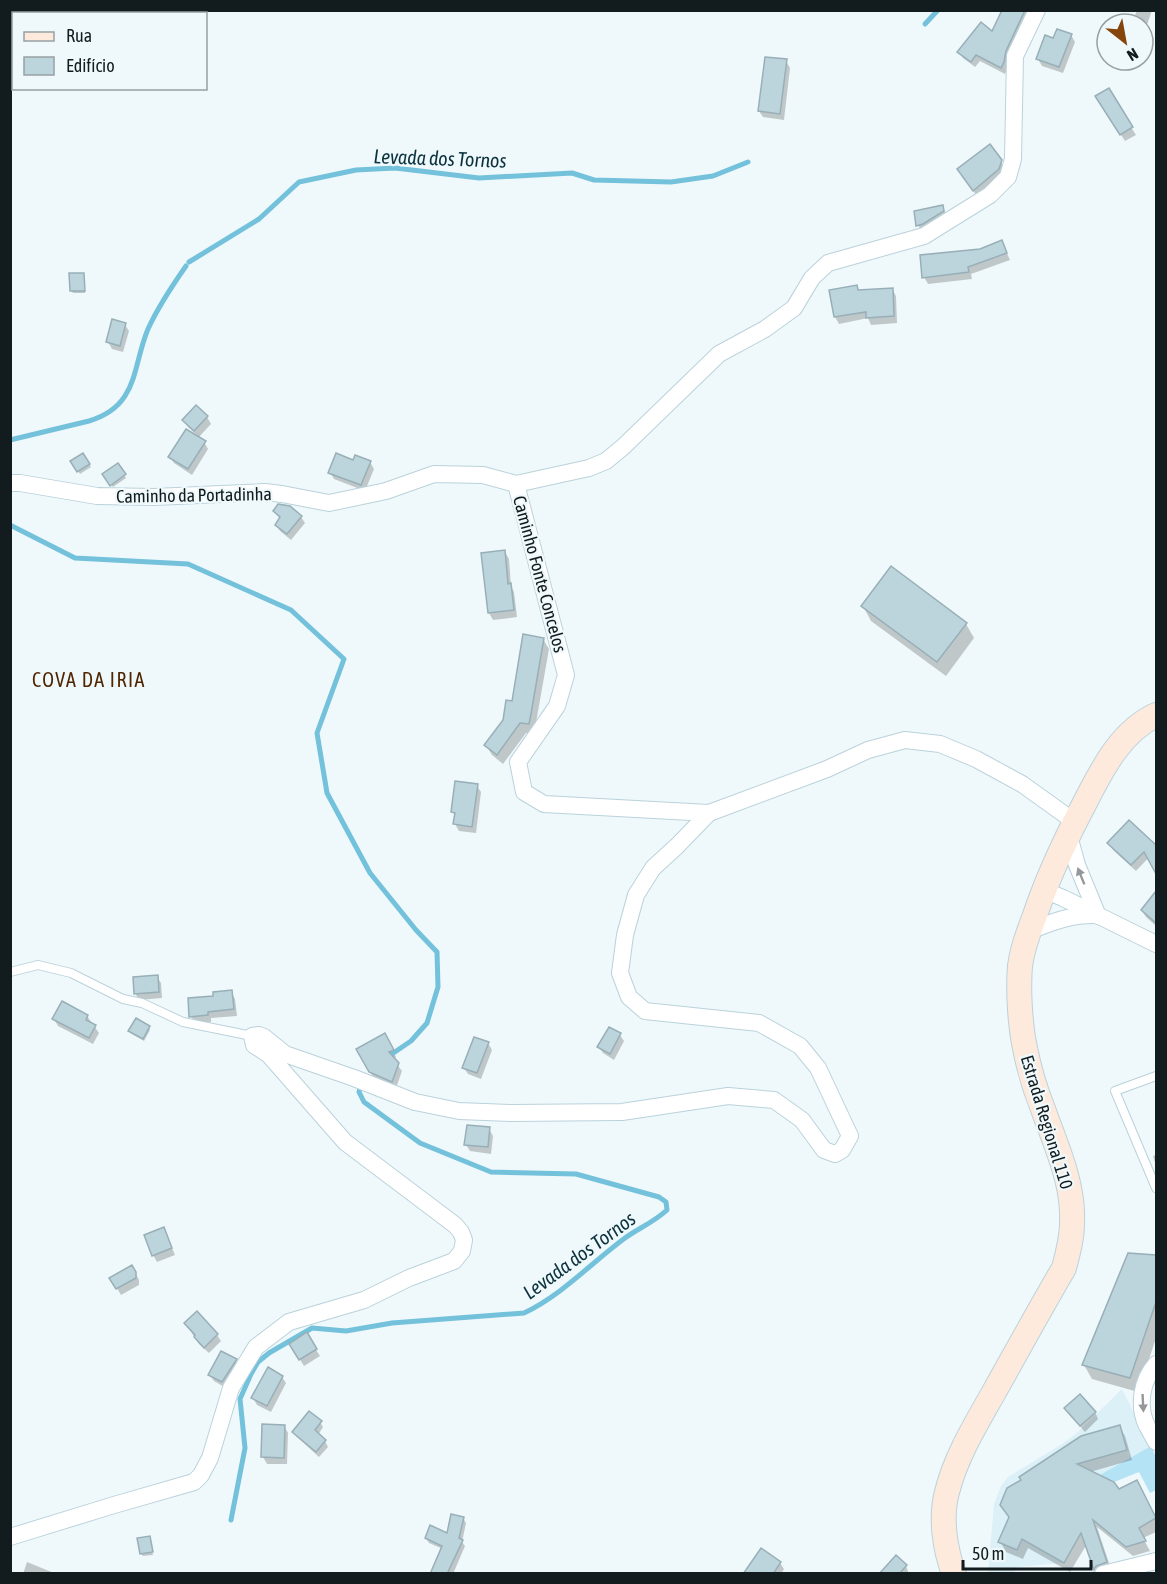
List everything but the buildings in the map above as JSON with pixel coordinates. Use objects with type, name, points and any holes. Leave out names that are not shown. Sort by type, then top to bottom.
[{"type":"main road","name":"Estrada Regional 110","points":[[954,1574],[945,1532],[946,1492],[961,1452],[1064,1268],[1073,1221],[1068,1183],[1035,1086],[1024,1045],[1020,1010],[1020,966],[1029,931],[1044,890],[1072,829],[1106,764],[1121,743],[1138,727],[1156,715]]},
{"type":"street","name":"Caminho Fonte Concelos","points":[[1036,10],[1015,56],[1013,159],[1008,177],[990,195],[924,236],[828,263],[812,278],[794,308],[765,329],[719,354],[606,461],[589,468],[516,484],[566,675],[557,706],[518,762],[524,792],[544,804],[709,813],[827,769],[868,750],[905,740],[940,744],[976,759],[1022,784],[1072,829]]},
{"type":"street","name":"Caminho da Portadinha","points":[[10,483],[98,496],[154,497],[265,492],[329,503],[386,491],[434,474],[483,475],[516,484]]},
{"type":"street","points":[[10,1537],[114,1504],[194,1482],[201,1475],[210,1458],[231,1388],[256,1347],[289,1322],[364,1300],[409,1278],[454,1261],[462,1251],[464,1240],[455,1225],[345,1142],[269,1055],[254,1045],[252,1036],[259,1035],[285,1054],[415,1102],[459,1111],[622,1112],[728,1096],[774,1100],[802,1120],[824,1150],[835,1154],[842,1150],[850,1136],[818,1068],[800,1046],[759,1023],[645,1011],[629,997],[620,974],[624,935],[636,896],[653,868],[709,813]]},
{"type":"street","points":[[1072,829],[1077,865],[1098,916]]},
{"type":"street","points":[[1044,890],[1156,944]]},
{"type":"street","points":[[1029,931],[1077,915],[1098,916]]},
{"type":"street","points":[[1156,1364],[1149,1372],[1141,1398],[1146,1424],[1156,1442]]},
{"type":"street","points":[[1103,1574],[1156,1561]]},
{"type":"lane","points":[[10,972],[38,965],[71,973],[123,999],[142,1003],[183,1022],[252,1036]]},
{"type":"lane","points":[[1156,1076],[1115,1091],[1156,1188]]},
{"type":"shaded area","points":[[1122,1389],[1151,1446],[1061,1498],[1085,1527],[1064,1563],[1016,1567],[1014,1573],[988,1574],[994,1504],[1001,1486],[1008,1477],[1078,1432]]},
{"type":"shaded area","points":[[1151,1446],[1156,1457],[1156,1490],[1150,1493],[1139,1472],[1114,1482],[1108,1479],[1086,1483]]},
{"type":"waterway","name":"Levada dos Tornos","points":[[925,24],[938,10]]},
{"type":"waterway","name":"Levada dos Tornos","points":[[189,262],[259,219],[299,182],[356,170],[395,168],[479,178],[572,173],[594,180],[671,182],[713,176],[748,162]]},
{"type":"waterway","name":"Levada dos Tornos","points":[[10,440],[89,421],[117,406],[131,384],[148,329],[186,266]]},
{"type":"waterway","name":"Levada dos Tornos","points":[[10,525],[75,558],[188,564],[291,610],[344,659],[317,733],[327,793],[370,873],[437,952],[438,987],[427,1023],[411,1041],[386,1058]]},
{"type":"waterway","name":"Levada dos Tornos","points":[[231,1520],[245,1448],[240,1399],[258,1362],[269,1353],[312,1328],[346,1331],[392,1323],[524,1313],[551,1297],[625,1238],[667,1210],[666,1202],[659,1197],[576,1174],[491,1172],[420,1143],[364,1102],[359,1092],[360,1087]]},
{"type":"district","name":"COVA DA IRIA","points":[[89,679]]}]
